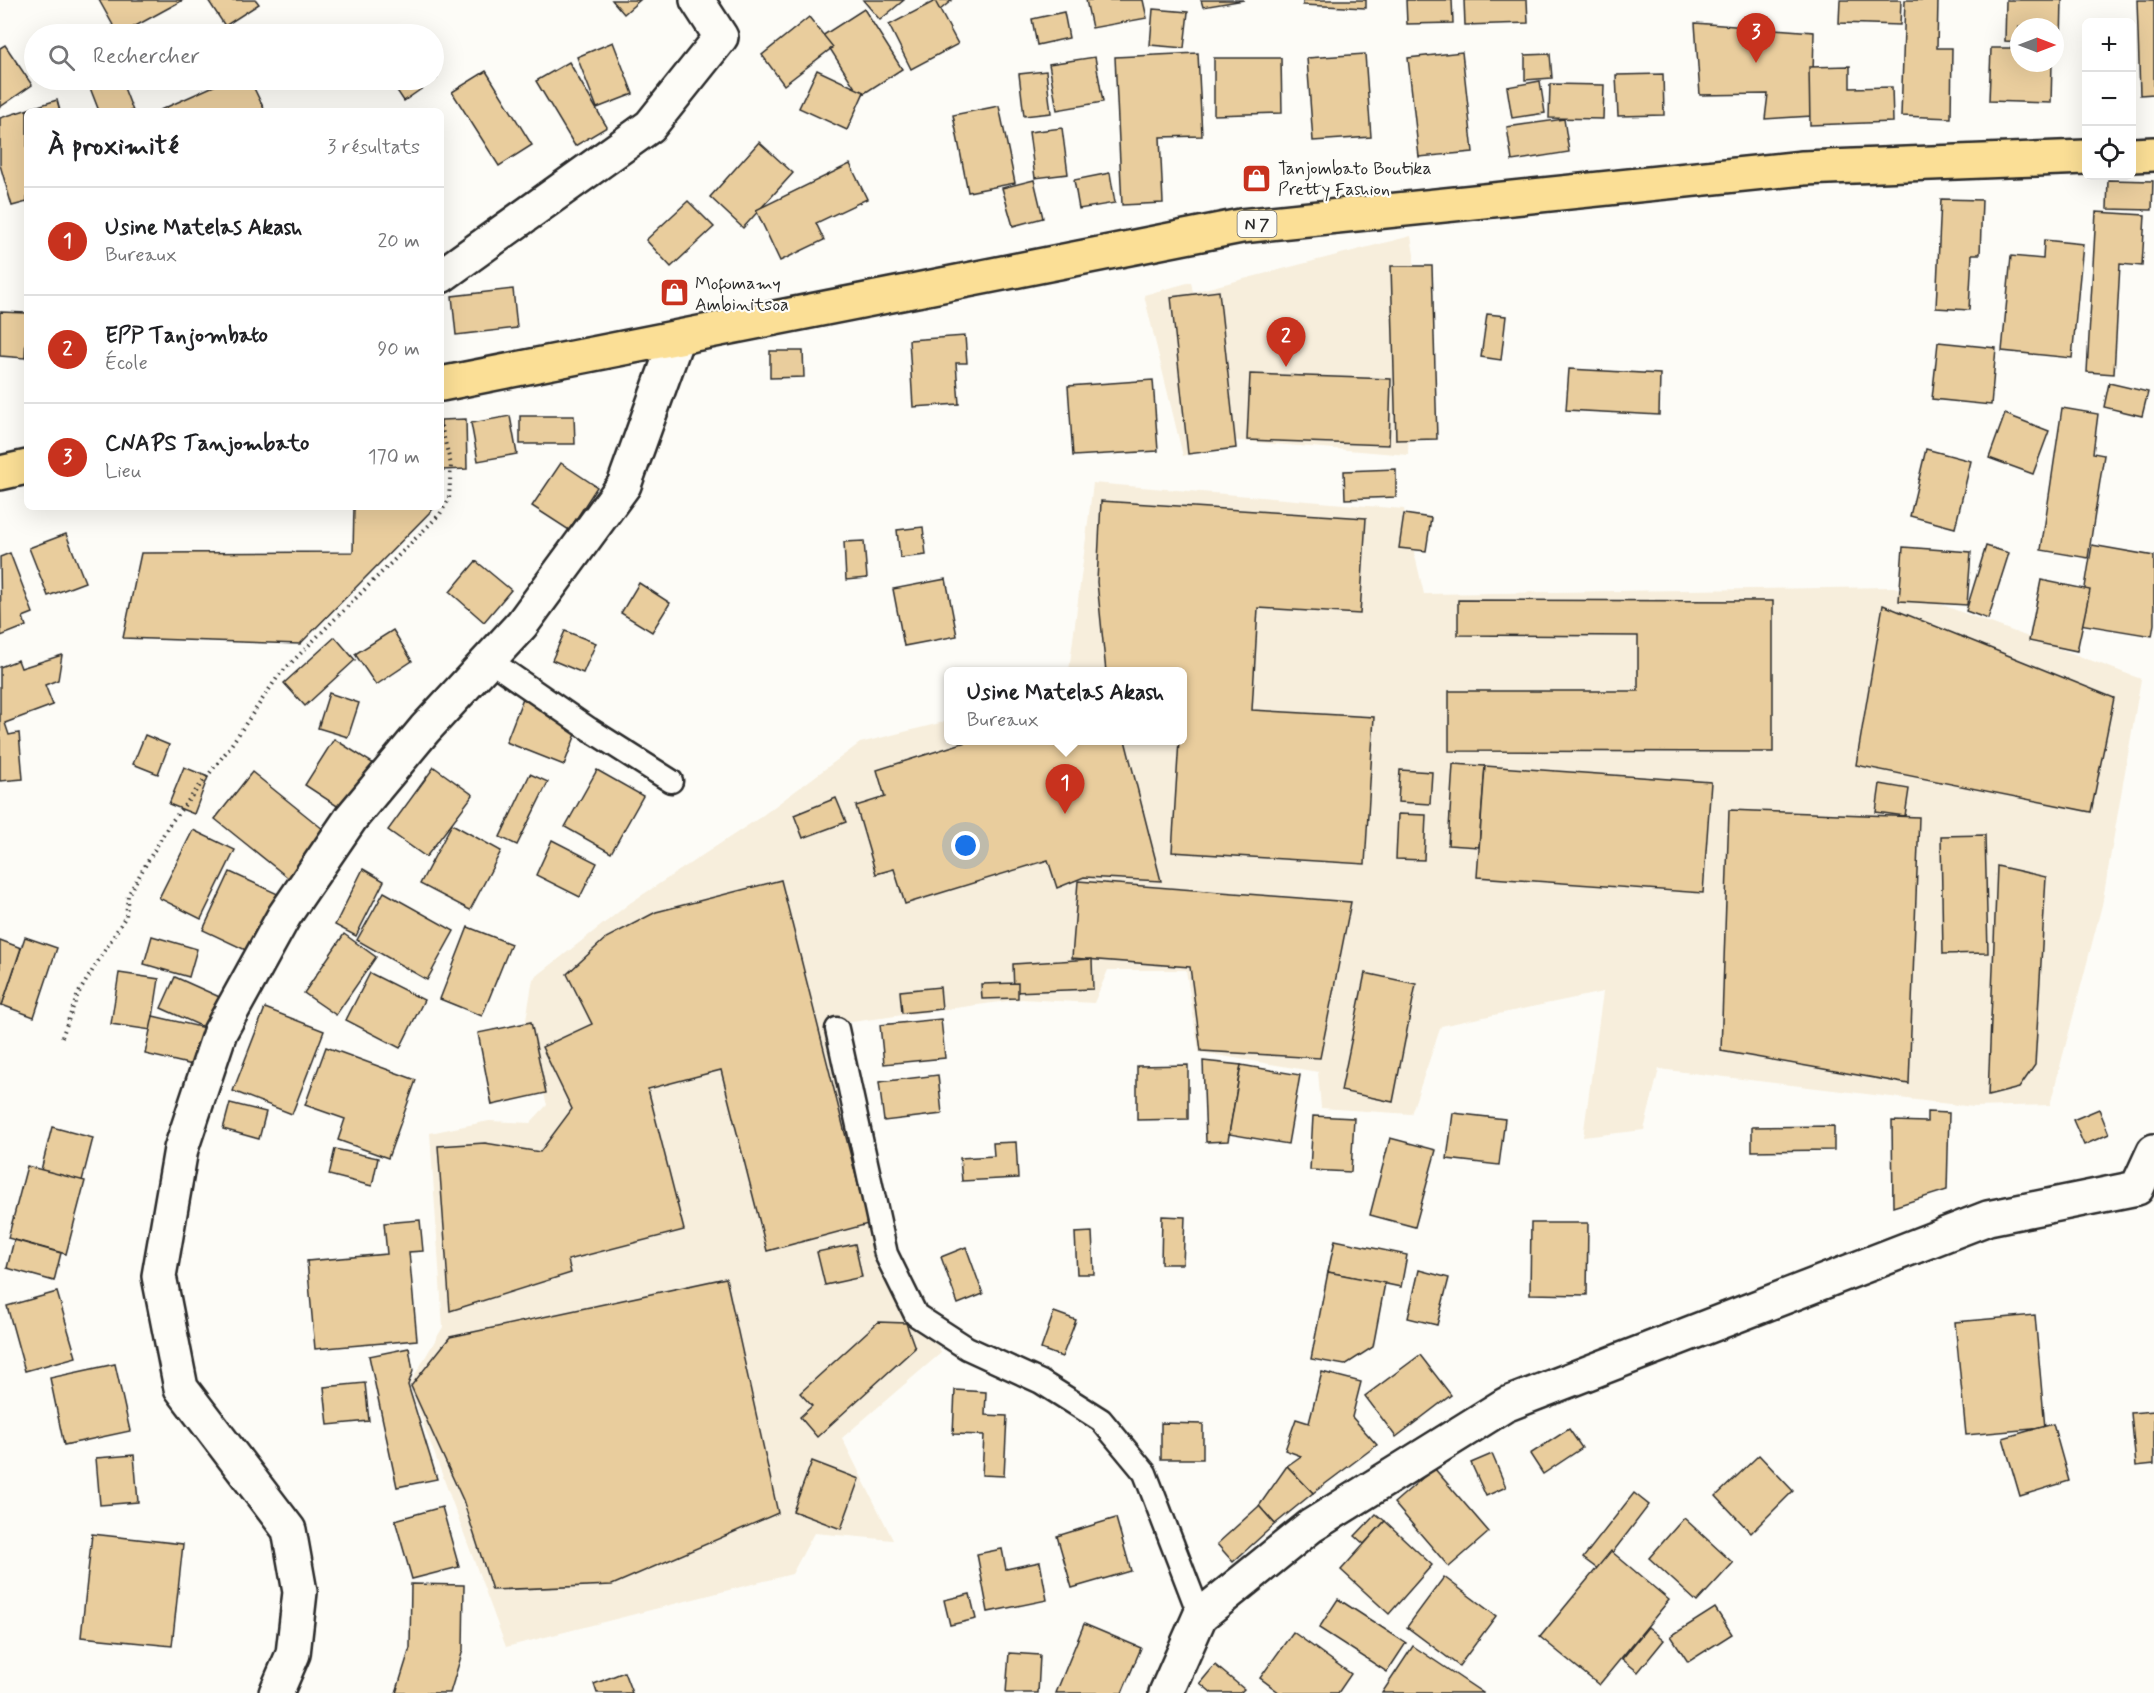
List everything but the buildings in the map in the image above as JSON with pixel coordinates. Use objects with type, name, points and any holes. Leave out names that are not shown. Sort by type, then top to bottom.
[{"type":"main road","points":[[2136,155],[2154,154]]},
{"type":"main road","name":"N 7","points":[[444,383],[1241,226],[1803,168],[2082,157]]},
{"type":"main road","points":[[0,473],[24,468]]},
{"type":"street","points":[[444,274],[650,126],[720,37],[697,0]]},
{"type":"street","points":[[276,1693],[293,1654],[300,1592],[289,1530],[181,1388],[159,1276],[181,1149],[220,1032],[284,916],[351,818],[425,729],[522,624],[624,485],[677,338]]},
{"type":"street","points":[[1166,1693],[1200,1616],[1311,1526],[1505,1406],[1988,1218],[2137,1188],[2154,1151]]},
{"type":"lane","points":[[489,660],[589,729],[671,781]]},
{"type":"lane","points":[[837,1029],[886,1254],[916,1316],[967,1348],[1041,1382],[1101,1420],[1145,1473],[1200,1616]]},
{"type":"path","points":[[444,439],[450,465],[449,499],[444,507]]},
{"type":"path","points":[[62,1037],[78,994],[126,916],[128,895],[170,825],[227,751],[279,675],[442,510]]},
{"type":"shaded area","points":[[1411,236],[1414,255],[1408,455],[1228,440],[1183,456],[1144,295],[1191,282],[1193,292]]},
{"type":"shaded area","points":[[1093,483],[1404,509],[1424,594],[1894,587],[2141,679],[2102,905],[2050,1105],[1974,1107],[1659,1069],[1644,1130],[1583,1137],[1603,992],[1441,1026],[1411,1114],[1321,1108],[1318,1072],[1199,1052],[1186,970],[1108,970],[1094,1003],[1022,999],[844,1023],[896,1244],[941,1353],[842,1438],[893,1540],[814,1533],[792,1574],[506,1647],[409,1385],[443,1327],[430,1133],[489,1121],[530,1123],[547,1105],[525,1026],[533,979],[630,903],[759,818],[860,743],[944,722],[944,745],[1187,745],[1187,667],[1070,667]]},
{"type":"place","name":"CNAPS Tanjombato","points":[[1756,63]]},
{"type":"place","name":"Tanjombato Boutika Pretty Fashion","points":[[1257,178]]},
{"type":"place","name":"Mofomamy Ambinitsoa","points":[[674,293]]},
{"type":"place","name":"EPP Tanjombato","points":[[1286,367]]},
{"type":"place","name":"Usine Matelas Akash","points":[[1065,814]]}]
